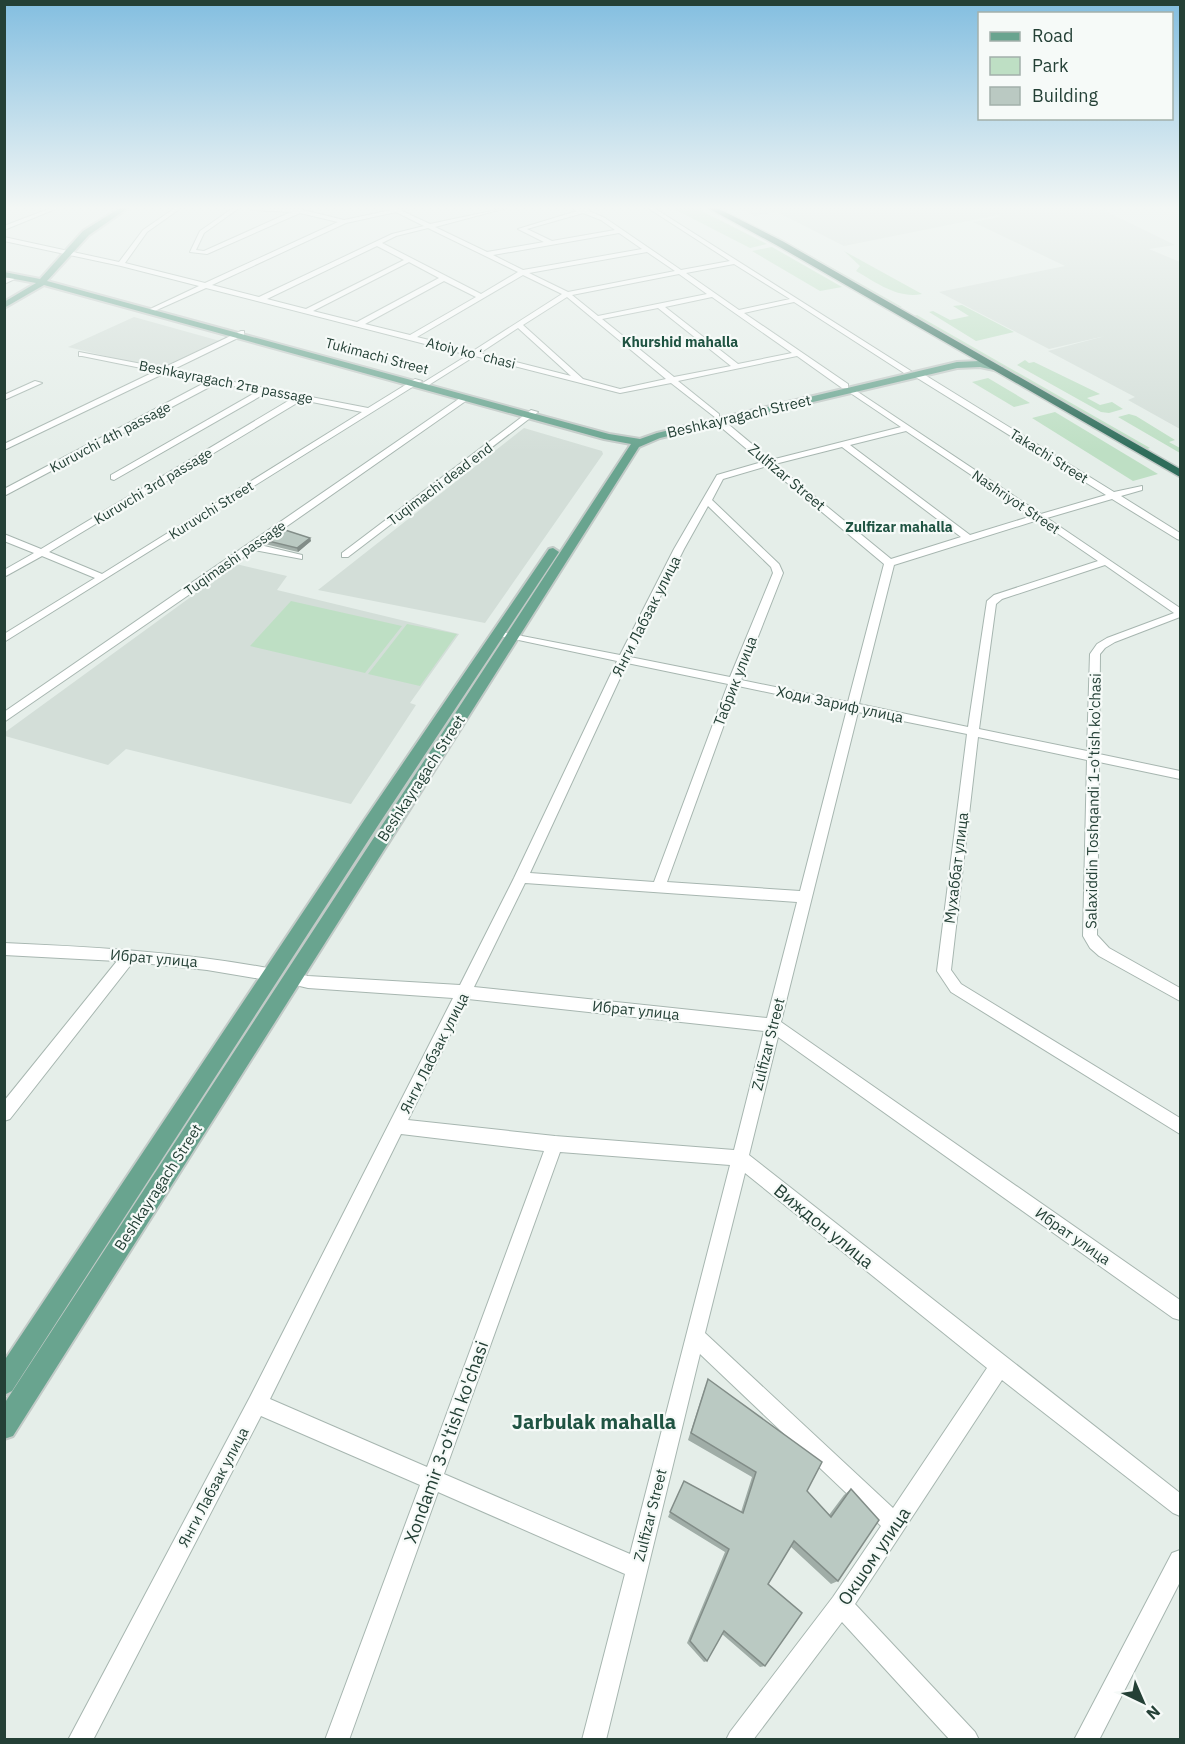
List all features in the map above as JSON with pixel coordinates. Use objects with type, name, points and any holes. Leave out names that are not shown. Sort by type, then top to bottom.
[{"type":"highway","points":[[861,289],[1180,474]]},
{"type":"highway","points":[[875,289],[1056,390]]},
{"type":"highway","points":[[904,314],[915,311]]},
{"type":"highway","points":[[1152,458],[1168,453]]},
{"type":"main road","points":[[4,302],[26,289]]},
{"type":"main road","points":[[4,306],[29,289]]},
{"type":"main road","name":"Tukimachi Street","points":[[74,289],[632,441]]},
{"type":"main road","name":"Beshkayragach Street","points":[[940,366],[958,356],[963,347]]},
{"type":"main road","name":"Beshkayragach Street","points":[[4,1427],[283,977],[632,441],[940,366],[969,364],[999,368]]},
{"type":"main road","name":"Tukimachi Street","points":[[421,383],[466,398],[532,414]]},
{"type":"main road","name":"Beshkayragach Street","points":[[4,1383],[283,977]]},
{"type":"street","points":[[152,310],[194,289]]},
{"type":"street","name":"Atoiy koʻchasi","points":[[221,289],[625,392],[798,354]]},
{"type":"street","points":[[261,299],[281,289]]},
{"type":"street","points":[[307,311],[351,289]]},
{"type":"street","points":[[359,324],[423,289]]},
{"type":"street","points":[[466,289],[479,296]]},
{"type":"street","points":[[411,338],[491,289]]},
{"type":"street","name":"Zulfizar Street","points":[[558,289],[597,318],[890,563],[594,1740]]},
{"type":"street","points":[[567,294],[592,289]]},
{"type":"street","name":"Nashriyot Street","points":[[705,289],[1180,613]]},
{"type":"street","name":"Takachi Street","points":[[779,289],[1180,537]]},
{"type":"street","name":"Kuruvchi Street","points":[[4,639],[369,411],[474,354],[567,294]]},
{"type":"street","points":[[597,318],[713,295]]},
{"type":"street","points":[[738,312],[796,300]]},
{"type":"street","points":[[660,306],[737,367]]},
{"type":"street","points":[[519,325],[583,382]]},
{"type":"street","points":[[4,448],[239,334]]},
{"type":"street","name":"Beshkayragach 2тв passage","points":[[82,354],[369,411]]},
{"type":"street","name":"Kuruvchi 4th passage","points":[[4,493],[215,381]]},
{"type":"street","points":[[4,398],[38,383]]},
{"type":"street","points":[[114,477],[266,390]]},
{"type":"street","name":"Kuruvchi 3rd passage","points":[[4,574],[301,397]]},
{"type":"street","name":"Tuqimashi passage","points":[[4,718],[466,398]]},
{"type":"street","name":"Tuqimachi dead end","points":[[345,555],[532,414]]},
{"type":"street","name":"Янги Лабзак улица","points":[[80,1740],[257,1404],[521,879],[623,660],[679,549],[723,474],[907,428]]},
{"type":"street","points":[[844,444],[968,538]]},
{"type":"street","points":[[890,563],[1139,488]]},
{"type":"street","name":"Табрик улица","points":[[659,886],[734,682],[778,573],[775,566],[707,500]]},
{"type":"street","points":[[6,539],[103,578]]},
{"type":"street","points":[[250,546],[299,557]]},
{"type":"street","name":"Мухаббат улица","points":[[1105,562],[998,597],[992,601],[973,730],[944,965],[947,977],[956,988],[1180,1127]]},
{"type":"street","name":"Salaxiddin Toshqandi 1-o'tish ko'chasi","points":[[1180,613],[1111,640],[1101,646],[1095,654],[1092,940],[1104,952],[1180,994]]},
{"type":"street","name":"Ходи Зариф улица","points":[[506,634],[1180,775]]},
{"type":"street","points":[[521,879],[806,897]]},
{"type":"street","name":"Ибрат улица","points":[[4,949],[130,955],[209,963],[308,982],[465,992],[773,1025],[1180,1311]]},
{"type":"street","points":[[4,1114],[11,1097],[130,955]]},
{"type":"street","points":[[397,1126],[555,1144],[740,1158]]},
{"type":"street","name":"Xondamir 3-o'tish ko'chasi","points":[[337,1740],[555,1144]]},
{"type":"street","name":"Виждон улица","points":[[740,1158],[1000,1366],[1180,1506]]},
{"type":"street","points":[[695,1336],[896,1525]]},
{"type":"street","name":"Окшом улица","points":[[738,1740],[841,1605],[1000,1366]]},
{"type":"street","points":[[257,1404],[637,1568]]},
{"type":"street","points":[[1086,1740],[1180,1561]]},
{"type":"street","points":[[841,1605],[967,1740]]},
{"type":"shaded area","points":[[952,289],[1180,289],[1180,429],[1128,400],[1135,397],[1048,351],[1105,336],[1049,349],[939,292]]},
{"type":"shaded area","points":[[134,317],[220,341],[159,369],[68,347]]},
{"type":"shaded area","points":[[524,428],[602,451],[603,454],[485,623],[318,590]]},
{"type":"shaded area","points":[[236,564],[287,576],[277,590],[459,634],[410,703],[416,705],[351,804],[126,749],[108,765],[5,736],[4,733]]},
{"type":"green space","points":[[867,289],[902,307],[900,307]]},
{"type":"green space","points":[[890,289],[914,289],[922,294],[913,295]]},
{"type":"green space","points":[[962,305],[1014,332],[976,341],[929,312],[933,311],[950,320],[969,316],[953,306]]},
{"type":"green space","points":[[917,315],[1150,448],[1147,449],[914,316]]},
{"type":"green space","points":[[1025,360],[1029,363],[1034,362],[1100,394],[1087,398],[1100,405],[1112,402],[1123,409],[1109,413],[1101,412],[1017,365]]},
{"type":"green space","points":[[988,378],[1030,403],[1014,407],[972,382]]},
{"type":"green space","points":[[1055,412],[1158,474],[1133,481],[1032,418]]},
{"type":"green space","points":[[1129,414],[1175,440],[1169,442],[1180,448],[1180,453],[1118,417]]},
{"type":"green space","points":[[291,601],[402,626],[365,673],[250,646]]},
{"type":"green space","points":[[407,624],[457,634],[420,686],[368,674]]},
{"type":"building","points":[[282,529],[310,538],[297,548],[264,540]]},
{"type":"building","points":[[708,1379],[822,1462],[807,1491],[831,1517],[851,1489],[879,1520],[838,1581],[794,1541],[768,1584],[802,1613],[765,1666],[724,1631],[707,1661],[690,1641],[729,1549],[670,1512],[684,1481],[743,1513],[756,1472],[691,1433]]},
{"type":"district","name":"Khurshid mahalla","points":[[680,342]]},
{"type":"district","name":"Zulfizar mahalla","points":[[899,527]]},
{"type":"district","name":"Jarbulak mahalla","points":[[594,1421]]}]
